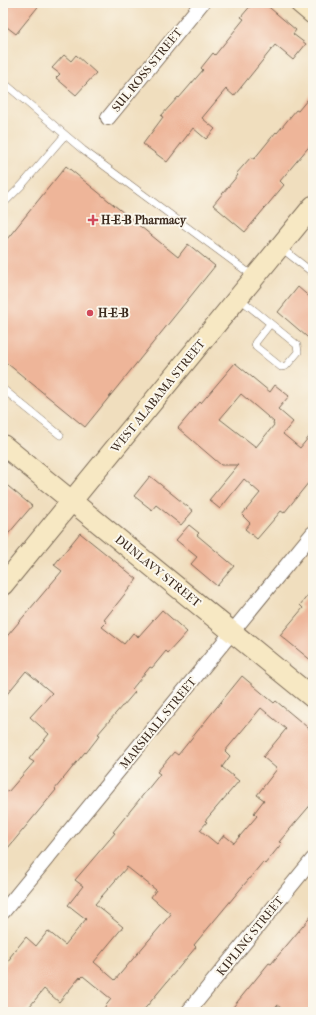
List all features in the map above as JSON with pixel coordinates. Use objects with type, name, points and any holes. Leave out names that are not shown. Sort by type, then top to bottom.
[{"type":"street","name":"SUL ROSS STREET","points":[[108,118],[202,3]]},
{"type":"street","points":[[300,3],[313,14]]},
{"type":"street","name":"WEST ALABAMA STREET","points":[[3,585],[313,206]]},
{"type":"street","name":"DUNLAVY STREET","points":[[3,445],[313,698]]},
{"type":"street","name":"MARSHALL STREET","points":[[3,912],[313,533]]},
{"type":"street","name":"KIPLING STREET","points":[[188,1012],[313,859]]},
{"type":"lane","points":[[3,82],[83,150],[255,277]]},
{"type":"lane","points":[[3,204],[22,185],[65,135]]},
{"type":"lane","points":[[280,246],[313,273]]},
{"type":"lane","points":[[238,298],[297,345],[298,352],[286,366],[281,367],[256,347],[255,343],[270,324]]},
{"type":"lane","points":[[3,389],[60,435]]},
{"type":"building","points":[[3,3],[41,3],[16,34],[3,24]]},
{"type":"building","points":[[253,3],[264,3],[296,30],[293,34],[306,44],[293,60],[275,45],[234,96],[226,89],[202,118],[215,129],[206,139],[193,128],[167,162],[143,144],[163,117],[161,116],[203,70],[201,68],[213,53],[215,55],[244,19],[241,17]]},
{"type":"building","points":[[64,55],[71,61],[76,55],[96,73],[76,95],[56,78],[60,74],[52,68]]},
{"type":"building","points":[[313,93],[313,142],[280,181],[284,185],[245,232],[213,205],[238,175],[236,174],[251,157],[254,159],[276,132],[277,133],[296,110],[298,111]]},
{"type":"building","name":"H-E-B","points":[[66,166],[178,257],[188,244],[215,266],[85,427],[3,360],[3,244]]},
{"type":"building","points":[[298,287],[313,300],[313,342],[278,312]]},
{"type":"building","points":[[235,363],[270,392],[275,385],[289,396],[278,409],[293,422],[283,434],[300,448],[313,432],[313,477],[284,513],[281,511],[257,539],[245,529],[250,523],[242,515],[260,493],[244,479],[220,509],[209,500],[238,465],[221,465],[178,428],[200,402],[201,403]],"holes":[[[241,394],[274,422],[274,425],[256,447],[220,419]]]},
{"type":"building","points":[[150,476],[193,511],[181,525],[156,505],[152,510],[134,496]]},
{"type":"building","points":[[3,482],[32,506],[3,540]]},
{"type":"building","points":[[189,525],[199,533],[197,535],[234,566],[217,586],[191,564],[197,557],[176,540]]},
{"type":"building","points":[[80,533],[137,579],[104,620],[107,622],[102,627],[124,644],[133,633],[138,637],[162,610],[187,632],[168,653],[166,651],[152,668],[150,667],[132,689],[135,692],[98,734],[100,735],[86,753],[85,752],[55,789],[56,790],[3,854],[3,788],[8,792],[34,762],[29,759],[49,734],[30,717],[52,693],[26,671],[3,699],[3,641],[62,571],[54,565]]},
{"type":"building","points":[[313,589],[313,662],[280,635],[303,608],[300,605]]},
{"type":"building","points":[[242,676],[274,703],[276,701],[313,732],[313,802],[279,842],[282,843],[265,864],[263,862],[194,945],[196,947],[142,1012],[101,1012],[111,999],[83,976],[81,978],[80,977],[59,1002],[44,989],[25,1012],[3,1012],[3,968],[11,958],[10,957],[26,937],[36,946],[48,931],[65,945],[86,919],[68,905],[83,886],[75,880],[115,833],[113,832],[160,774],[157,772],[174,752],[178,755]],"holes":[[[261,708],[286,729],[263,757],[277,769],[257,795],[264,800],[254,813],[257,816],[234,843],[224,835],[217,844],[200,830],[207,822],[205,821],[239,781],[222,767],[230,756],[225,751]],[[127,867],[156,890],[151,897],[171,914],[115,980],[94,962],[123,927],[95,904]]]},
{"type":"building","points":[[313,914],[313,1012],[286,1012],[277,1005],[271,1012],[229,1012],[269,963],[271,964]]},
{"type":"place","name":"H-E-B Pharmacy","points":[[93,220]]},
{"type":"place","name":"H-E-B","points":[[90,313]]}]
